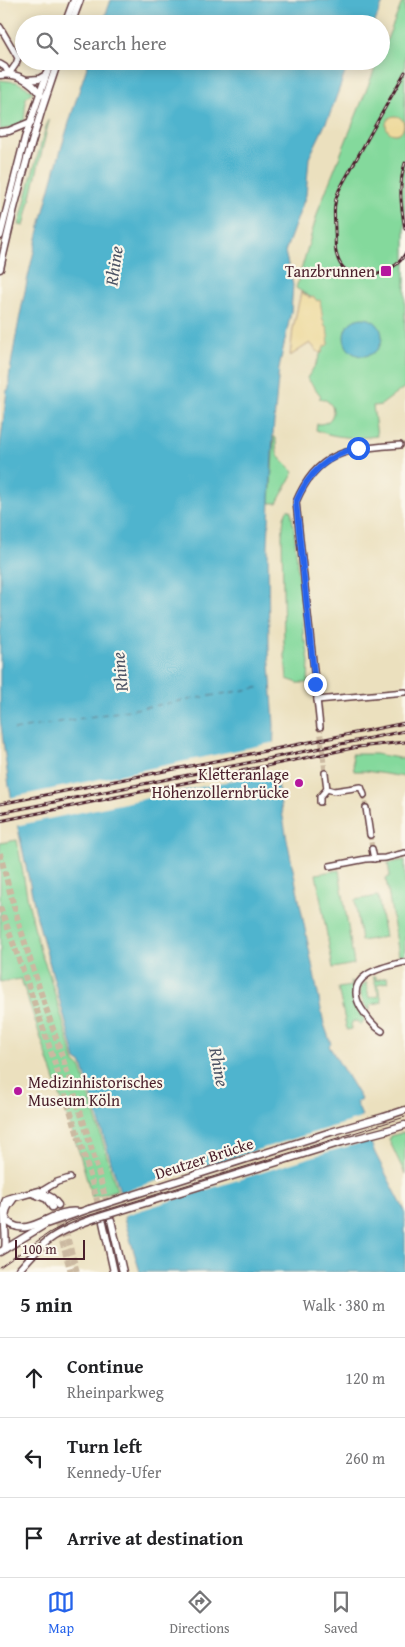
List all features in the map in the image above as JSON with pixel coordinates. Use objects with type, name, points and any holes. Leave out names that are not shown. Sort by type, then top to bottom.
[{"type":"main road","points":[[68,15],[74,0]]},
{"type":"main road","points":[[74,15],[80,0]]},
{"type":"main road","points":[[0,269],[4,224],[25,138],[47,70]]},
{"type":"main road","points":[[0,236],[22,176],[55,70]]},
{"type":"main road","points":[[0,75],[9,74],[27,80],[40,92],[44,102]]},
{"type":"main road","points":[[27,80],[39,79],[46,75]]},
{"type":"main road","points":[[9,131],[39,118]]},
{"type":"main road","points":[[0,132],[17,131],[25,138]]},
{"type":"main road","name":"Deutzer Brücke","points":[[2,1250],[46,1224],[79,1212],[405,1110]]},
{"type":"main road","name":"Deutzer Brücke","points":[[17,1272],[53,1237],[92,1219],[342,1142],[405,1126]]},
{"type":"main road","points":[[2,1250],[6,1237],[0,1211],[6,1199],[14,1198],[32,1193],[42,1191],[52,1198],[55,1206],[47,1199],[32,1193]]},
{"type":"main road","points":[[14,1198],[7,1209],[6,1215],[9,1223],[20,1228],[30,1226],[64,1212],[79,1212]]},
{"type":"main road","points":[[112,1220],[124,1272]]},
{"type":"main road","points":[[103,1222],[114,1272]]},
{"type":"street","points":[[0,27],[15,53]]},
{"type":"street","points":[[0,64],[5,67],[9,74],[15,65]]},
{"type":"street","points":[[320,727],[296,502],[308,478],[331,458],[358,448],[400,445]]},
{"type":"street","points":[[317,700],[405,692]]},
{"type":"street","points":[[325,773],[327,790]]},
{"type":"street","points":[[327,790],[334,791],[361,787],[364,795]]},
{"type":"street","points":[[320,802],[320,797],[327,790]]},
{"type":"street","points":[[366,808],[370,835]]},
{"type":"street","points":[[372,849],[374,859]]},
{"type":"street","points":[[330,866],[405,854]]},
{"type":"street","points":[[382,1031],[370,1021],[360,1007],[356,990],[360,981],[374,970],[405,962]]},
{"type":"street","points":[[42,1191],[57,1182],[70,1178]]},
{"type":"green space","points":[[403,0],[405,0],[405,387],[381,405],[373,406],[377,436],[354,438],[316,430],[317,424],[329,421],[333,413],[330,403],[319,398],[321,396],[307,378],[320,354],[327,327],[325,327],[317,301],[296,288],[319,208],[374,70],[390,70],[390,32]]},
{"type":"green space","points":[[0,80],[17,82],[33,91],[26,98],[24,122],[15,127],[0,130]]},
{"type":"green space","points":[[48,120],[24,226],[19,225],[31,178]]},
{"type":"green space","points":[[274,436],[280,458],[294,472],[277,503],[270,503]]},
{"type":"green space","points":[[287,510],[291,510],[294,529],[304,641],[306,641],[309,662],[308,683],[298,683],[287,679],[284,644],[282,536],[284,517]]},
{"type":"green space","points":[[352,754],[375,754],[405,759],[405,777],[354,771]]},
{"type":"green space","points":[[17,840],[28,901],[40,951],[49,974],[75,1063],[81,1068],[117,1190],[92,1197],[80,1155],[21,979],[0,982],[0,843]]},
{"type":"green space","points":[[405,860],[405,954],[399,955],[386,879],[390,876],[388,863]]},
{"type":"green space","points":[[339,870],[354,964],[333,968],[316,874]]},
{"type":"green space","points":[[378,896],[385,937],[361,941],[355,900]]},
{"type":"green space","points":[[373,976],[376,976],[376,980],[387,977],[388,982],[378,984],[382,1002],[370,1005],[370,1010],[368,1010],[362,999],[361,988],[366,982],[369,998],[379,996]]},
{"type":"green space","points":[[350,982],[352,982],[352,985],[355,985],[354,999],[365,1020],[360,1025],[358,1022],[353,1021],[352,1029],[347,1030],[338,988],[351,986]]},
{"type":"green space","points":[[405,1132],[405,1174],[389,1140],[390,1136]]},
{"type":"sand","points":[[395,116],[401,119],[404,125],[401,131],[395,134],[389,131],[386,125],[389,119]]},
{"type":"sand","points":[[301,292],[310,298],[314,297],[317,301],[320,300],[329,344],[324,347],[322,353],[318,352],[310,343],[290,356],[293,329]]},
{"type":"water","points":[[111,0],[384,0],[378,15],[105,15]]},
{"type":"water","name":"Rhine","points":[[86,70],[346,70],[330,114],[309,158],[306,195],[285,252],[293,285],[291,312],[279,368],[273,433],[268,546],[269,650],[274,725],[273,761],[324,1024],[331,1044],[329,1046],[361,1099],[356,1102],[362,1116],[360,1117],[365,1133],[367,1133],[375,1153],[405,1211],[405,1272],[140,1272],[124,1218],[120,1192],[82,1064],[76,1060],[37,918],[9,786],[0,718],[0,446],[7,390],[9,389],[9,377],[24,297],[42,218]]},
{"type":"water","name":"Tanzbrunnen","points":[[363,318],[370,319],[376,324],[381,330],[381,344],[376,350],[370,355],[363,356],[356,355],[350,350],[345,344],[344,337],[345,330],[350,324],[356,319]]},
{"type":"pier","points":[[276,742],[277,771],[15,826],[9,798]]},
{"type":"pier","points":[[364,1117],[367,1131],[370,1132],[373,1140],[331,1151],[122,1216],[118,1193]]},
{"type":"ferry route","points":[[14,730],[262,687]]},
{"type":"tunnel","points":[[320,727],[325,773]]},
{"type":"tunnel","points":[[364,795],[366,808]]},
{"type":"tunnel","points":[[370,835],[372,849]]},
{"type":"tunnel","points":[[0,853],[25,942],[83,1119],[111,1219]]},
{"type":"tunnel","points":[[0,907],[55,1063],[103,1222]]},
{"type":"tunnel","points":[[58,1205],[77,1272]]},
{"type":"tunnel","points":[[52,1207],[71,1272]]},
{"type":"tram line","points":[[0,1267],[49,1233],[71,1221],[405,1117]]},
{"type":"railway","points":[[405,72],[339,190],[334,211],[336,253],[344,269],[350,273],[363,276],[378,274],[396,264],[405,254]]},
{"type":"railway","points":[[405,163],[401,188],[401,204],[405,229]]},
{"type":"railway","points":[[0,804],[405,723]]},
{"type":"railway","points":[[0,813],[405,731]]},
{"type":"railway","points":[[0,821],[358,747],[405,742]]},
{"type":"place","name":"Tanzbrunnen","points":[[386,271]]},
{"type":"place","name":"Kletteranlage Hohenzollernbrücke","points":[[299,783]]},
{"type":"place","name":"Medizinhistorisches Museum Köln","points":[[18,1091]]},
{"type":"route","points":[[315,684],[296,502],[308,478],[326,461],[358,448]]}]
